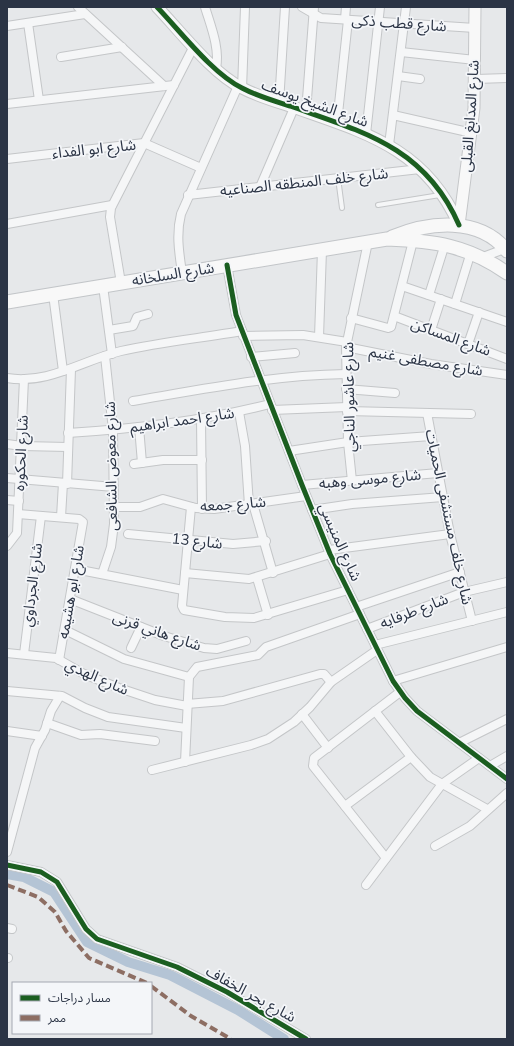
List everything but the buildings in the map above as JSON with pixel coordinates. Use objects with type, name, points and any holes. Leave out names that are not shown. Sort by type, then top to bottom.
[{"type":"main road","name":"شارع السلخانه","points":[[7,302],[415,235],[438,225],[460,225],[481,231],[506,249]]},
{"type":"main road","points":[[415,235],[477,255],[507,273]]},
{"type":"street","points":[[78,7],[164,86]]},
{"type":"street","name":"شارع الشيخ يوسف","points":[[157,7],[216,69],[240,87],[366,134],[390,145],[420,169],[443,194],[460,225]]},
{"type":"street","points":[[205,7],[216,46],[216,69]]},
{"type":"street","points":[[182,273],[177,228],[188,195],[200,168],[240,87],[245,7]]},
{"type":"street","points":[[279,102],[285,7]]},
{"type":"street","name":"شارع قطب ذكى","points":[[302,7],[314,10],[319,18],[475,28]]},
{"type":"street","points":[[337,123],[346,7]]},
{"type":"street","points":[[366,134],[380,7]]},
{"type":"street","points":[[390,145],[406,7]]},
{"type":"street","name":"شارع المدابغ القبلى","points":[[460,225],[472,134],[476,79],[475,7]]},
{"type":"street","points":[[306,112],[314,10]]},
{"type":"street","points":[[7,26],[85,14]]},
{"type":"street","points":[[28,23],[39,100]]},
{"type":"street","points":[[120,283],[109,214],[112,205],[194,46]]},
{"type":"street","points":[[61,57],[122,47]]},
{"type":"street","points":[[401,52],[475,60]]},
{"type":"street","points":[[398,76],[420,79]]},
{"type":"street","points":[[476,79],[507,78]]},
{"type":"street","points":[[7,104],[174,85]]},
{"type":"street","points":[[260,187],[294,108]]},
{"type":"street","points":[[393,115],[472,134]]},
{"type":"street","name":"شارع ابو الفداء","points":[[7,159],[144,143],[200,168]]},
{"type":"street","name":"شارع خلف المنطقه الصناعيه","points":[[188,195],[420,169]]},
{"type":"street","points":[[7,224],[112,205]]},
{"type":"street","points":[[351,318],[389,328],[392,326],[415,235]]},
{"type":"street","name":"شارع عاشور الناجي","points":[[352,481],[348,442],[346,344],[368,242]]},
{"type":"street","points":[[429,295],[445,244]]},
{"type":"street","points":[[456,304],[477,255],[506,249]]},
{"type":"street","points":[[319,337],[322,250]]},
{"type":"street","name":"شارع المنيسي","points":[[227,266],[232,298],[242,333],[288,452],[330,552],[393,680],[400,692],[417,711],[507,779]]},
{"type":"street","name":"شارع معوض الشافعى","points":[[102,574],[113,537],[114,507],[113,430],[109,355],[110,330],[104,286]]},
{"type":"street","points":[[402,286],[507,322]]},
{"type":"street","points":[[18,514],[61,517],[68,447],[67,370],[53,294]]},
{"type":"street","points":[[431,330],[441,299]]},
{"type":"street","points":[[468,344],[479,312]]},
{"type":"street","points":[[110,330],[133,326],[137,317],[148,314]]},
{"type":"street","name":"شارع المساكن","points":[[394,316],[507,357]]},
{"type":"street","name":"شارع مصطفى غنيم","points":[[7,378],[24,380],[42,377],[109,355],[242,333],[286,334],[319,337],[431,364],[507,374]]},
{"type":"street","points":[[251,357],[295,353]]},
{"type":"street","points":[[133,401],[261,380],[304,375],[346,374]]},
{"type":"street","name":"شارع الحكوره","points":[[7,546],[17,535],[24,380]]},
{"type":"street","points":[[346,388],[395,393]]},
{"type":"street","name":"شارع احمد ابراهيم","points":[[68,433],[113,430],[202,419],[271,407],[471,414]]},
{"type":"street","points":[[239,412],[246,452],[251,504],[266,541],[273,573]]},
{"type":"street","name":"شارع خلف مستشفى الحميات","points":[[427,413],[450,534],[472,620]]},
{"type":"street","points":[[202,419],[202,509]]},
{"type":"street","points":[[139,427],[138,463],[163,460],[202,460]]},
{"type":"street","points":[[288,452],[348,442],[431,436]]},
{"type":"street","points":[[7,444],[22,446],[68,447]]},
{"type":"street","name":"شارع موسى وهبه","points":[[302,485],[438,473]]},
{"type":"street","points":[[7,478],[114,487]]},
{"type":"street","name":"شارع جمعه","points":[[114,507],[140,507],[162,499],[202,509],[306,496]]},
{"type":"street","points":[[312,510],[352,504],[443,497]]},
{"type":"street","points":[[7,500],[19,501]]},
{"type":"street","points":[[191,507],[182,606],[185,610],[240,619],[268,615],[348,590]]},
{"type":"street","name":"شارع الجرداوي","points":[[24,654],[41,516]]},
{"type":"street","name":"شارع ابو هشيمه","points":[[59,660],[84,524],[79,519],[61,517]]},
{"type":"street","name":"شارع 13","points":[[128,534],[233,544],[266,541]]},
{"type":"street","points":[[185,573],[239,579],[257,578],[330,552],[376,542],[450,534]]},
{"type":"street","points":[[76,569],[183,590]]},
{"type":"street","points":[[185,762],[189,677],[197,667],[258,655],[266,647],[460,572]]},
{"type":"street","points":[[257,578],[268,615]]},
{"type":"street","name":"شارع طرفايه","points":[[367,629],[464,592],[507,582]]},
{"type":"street","name":"شارع هاني قرنى","points":[[70,599],[164,636],[210,649],[246,641]]},
{"type":"street","points":[[152,770],[251,745],[268,739],[283,730],[302,714],[331,682],[376,647],[472,620],[507,612]]},
{"type":"street","points":[[131,648],[141,627]]},
{"type":"street","points":[[65,630],[124,659],[189,677]]},
{"type":"street","points":[[393,680],[507,647]]},
{"type":"street","name":"شارع الهدي","points":[[7,653],[24,654],[59,660],[84,674],[119,688],[155,700],[187,705],[222,701],[320,674],[325,675],[331,682]]},
{"type":"street","points":[[7,691],[60,696],[91,711],[108,716],[186,728]]},
{"type":"street","points":[[386,858],[313,766],[314,758],[400,692]]},
{"type":"street","points":[[7,852],[35,748],[42,736],[51,711],[60,696]]},
{"type":"street","points":[[375,711],[411,758],[430,777],[487,809]]},
{"type":"street","points":[[302,714],[328,748]]},
{"type":"street","points":[[459,743],[507,719]]},
{"type":"street","points":[[47,723],[81,735],[100,734],[155,741]]},
{"type":"street","points":[[7,731],[42,736]]},
{"type":"street","points":[[490,766],[507,756]]},
{"type":"street","points":[[345,806],[411,758]]},
{"type":"street","points":[[366,885],[442,784],[479,758]]},
{"type":"street","points":[[435,846],[470,826],[487,809],[507,793]]},
{"type":"street","name":"شارع بحر الخفاف","points":[[7,865],[41,872],[52,878],[62,887],[86,929],[97,939],[177,967],[227,992],[306,1039]]},
{"type":"lane","points":[[338,178],[342,208]]},
{"type":"lane","points":[[378,205],[443,194]]},
{"type":"waterway","points":[[7,874],[24,877],[54,892],[87,942],[128,962],[170,975],[238,1010],[284,1039]]},
{"type":"marked path","points":[[7,885],[38,897],[55,912],[66,931],[89,958],[145,982]]},
{"type":"marked path","points":[[152,987],[191,1016],[231,1039]]},
{"type":"cycle path","points":[[157,7],[219,73],[242,88],[367,135],[389,146],[410,160],[429,177],[445,199],[459,225]]},
{"type":"cycle path","points":[[227,265],[236,315],[302,485],[330,554],[393,681],[405,698],[417,711],[507,779]]},
{"type":"cycle path","points":[[7,865],[41,872],[57,882],[86,929],[97,939],[177,967],[227,992],[306,1039]]}]
